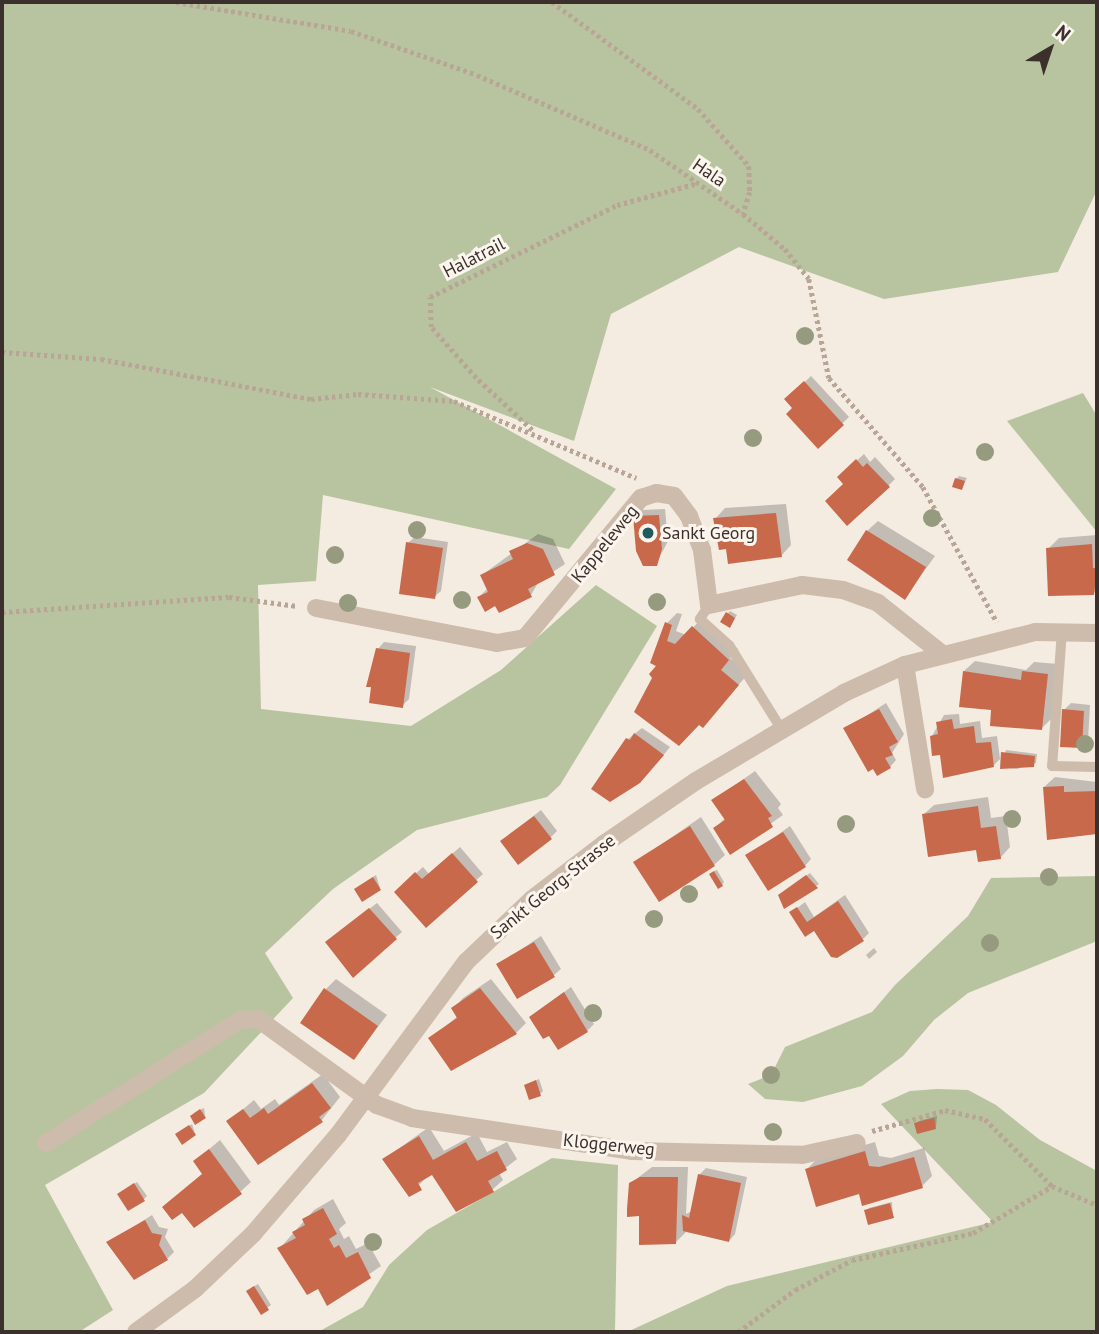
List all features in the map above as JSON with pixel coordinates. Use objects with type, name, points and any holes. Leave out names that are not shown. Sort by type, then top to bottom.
[{"type":"street","name":"Kappeleweg","points":[[316,608],[497,643],[525,638],[641,498],[656,493],[674,496],[689,516],[702,550],[709,605]]},
{"type":"street","points":[[709,605],[802,585],[843,590],[878,603],[941,653]]},
{"type":"street","name":"Sankt Georg-Strasse","points":[[136,1332],[195,1289],[253,1234],[366,1097],[466,962],[531,900],[673,797],[844,693],[905,665],[941,653],[1004,638],[1062,631],[1097,633]]},
{"type":"street","points":[[905,665],[925,789]]},
{"type":"street","name":"Kloggerweg","points":[[46,1143],[240,1020],[258,1019],[366,1097],[412,1118],[632,1151],[803,1155],[857,1143]]},
{"type":"lane","points":[[709,605],[700,619],[729,645],[782,730]]},
{"type":"lane","points":[[1062,631],[1052,766],[1097,767]]},
{"type":"path","name":"Hala","points":[[176,2],[351,32],[465,70],[650,150],[743,214],[785,249],[809,279],[829,378],[923,487],[968,563],[1004,638]]},
{"type":"path","points":[[552,2],[698,109],[748,166],[750,192],[743,214]]},
{"type":"path","name":"Halatrail","points":[[535,433],[475,379],[431,327],[430,297],[617,205],[699,183]]},
{"type":"path","points":[[2,352],[101,359],[312,398],[358,394],[454,401],[641,480],[656,493]]},
{"type":"path","points":[[2,612],[229,597],[316,608]]},
{"type":"path","points":[[857,1143],[878,1127],[945,1110],[985,1119],[1052,1186],[1097,1205]]},
{"type":"path","points":[[738,1332],[795,1290],[852,1260],[973,1233],[1052,1186]]},
{"type":"green space","points":[[2,2],[1097,2],[1097,190],[1058,272],[884,299],[739,247],[611,314],[574,441],[430,387],[616,489],[569,549],[323,495],[316,581],[258,585],[261,709],[411,726],[501,670],[596,585],[657,626],[560,785],[547,797],[417,830],[333,889],[265,953],[293,998],[204,1093],[45,1185],[113,1310],[79,1332],[2,1332]]},
{"type":"green space","points":[[1083,393],[1097,416],[1097,532],[1007,421]]},
{"type":"green space","points":[[1097,876],[1097,941],[968,993],[934,1020],[903,1056],[862,1086],[803,1102],[765,1099],[748,1084],[771,1075],[785,1047],[872,1012],[895,985],[968,916],[991,878]]},
{"type":"green space","points":[[968,1090],[996,1105],[1040,1140],[1097,1171],[1097,1332],[627,1332],[727,1286],[993,1222],[881,1104],[910,1091]]},
{"type":"green space","points":[[552,1158],[618,1165],[615,1332],[318,1332],[363,1307],[389,1265],[427,1230]]},
{"type":"building","points":[[804,381],[844,425],[818,449],[786,414],[792,408],[784,399]]},
{"type":"building","points":[[856,459],[863,467],[867,463],[890,487],[847,526],[825,501],[843,484],[837,477]]},
{"type":"building","points":[[955,478],[965,481],[962,490],[952,487]]},
{"type":"building","points":[[776,513],[782,557],[728,564],[726,549],[719,550],[713,518]]},
{"type":"building","name":"Sankt Georg","points":[[659,515],[662,549],[657,566],[643,566],[636,551],[633,516]]},
{"type":"building","points":[[866,530],[926,567],[905,600],[847,560]]},
{"type":"building","points":[[406,542],[443,548],[435,599],[399,594]]},
{"type":"building","points":[[527,543],[543,549],[555,575],[528,589],[532,597],[499,613],[495,606],[485,612],[477,597],[488,592],[480,575],[513,559],[509,551]]},
{"type":"building","points":[[1092,544],[1093,568],[1097,568],[1094,595],[1048,596],[1046,548]]},
{"type":"building","points":[[726,612],[735,618],[730,628],[720,622]]},
{"type":"building","points":[[665,622],[672,625],[667,641],[675,644],[692,626],[729,660],[721,670],[739,685],[703,728],[699,725],[679,746],[634,712],[652,678],[649,674],[656,666],[650,663]]},
{"type":"building","points":[[376,648],[410,653],[403,708],[369,703],[371,687],[366,687]]},
{"type":"building","points":[[963,671],[1021,680],[1022,671],[1048,674],[1042,730],[990,726],[991,710],[959,707]]},
{"type":"building","points":[[879,709],[898,742],[889,747],[893,755],[885,758],[891,768],[877,776],[873,769],[868,772],[843,728]]},
{"type":"building","points":[[1062,709],[1084,711],[1082,748],[1060,747]]},
{"type":"building","points":[[952,719],[954,729],[974,726],[976,743],[991,742],[994,767],[943,778],[940,755],[932,756],[930,736],[938,734],[936,722]]},
{"type":"building","points":[[634,733],[664,755],[640,783],[610,802],[591,789],[626,738],[630,740]]},
{"type":"building","points":[[1001,752],[1035,756],[1034,767],[1000,769]]},
{"type":"building","points":[[744,779],[772,816],[768,818],[773,827],[730,855],[713,828],[725,820],[711,800]]},
{"type":"building","points":[[1064,786],[1064,792],[1097,791],[1097,834],[1047,840],[1043,787]]},
{"type":"building","points":[[978,806],[981,828],[996,826],[1001,859],[978,862],[976,850],[928,857],[922,814]]},
{"type":"building","points":[[534,816],[552,839],[518,865],[500,841]]},
{"type":"building","points":[[690,826],[715,866],[659,902],[633,862]]},
{"type":"building","points":[[783,832],[806,867],[768,891],[745,855]]},
{"type":"building","points":[[452,853],[478,882],[426,928],[394,892],[415,872],[422,879]]},
{"type":"building","points":[[714,871],[723,886],[718,889],[709,874]]},
{"type":"building","points":[[806,875],[818,888],[784,909],[778,895]]},
{"type":"building","points":[[373,877],[381,890],[362,902],[354,889]]},
{"type":"building","points":[[838,901],[864,941],[837,958],[831,957],[814,931],[805,937],[789,912],[797,907],[807,922]]},
{"type":"building","points":[[369,908],[397,939],[353,978],[325,942]]},
{"type":"building","points":[[534,942],[555,977],[517,999],[496,964]]},
{"type":"building","points":[[324,988],[378,1026],[354,1060],[300,1023]]},
{"type":"building","points":[[480,988],[517,1034],[451,1071],[428,1038],[457,1018],[451,1008]]},
{"type":"building","points":[[564,992],[588,1032],[558,1050],[549,1036],[543,1039],[529,1017]]},
{"type":"building","points":[[536,1080],[541,1096],[529,1100],[524,1085]]},
{"type":"building","points":[[312,1083],[331,1108],[319,1117],[323,1122],[258,1165],[226,1121],[243,1109],[250,1118],[264,1108],[268,1114]]},
{"type":"building","points":[[200,1109],[206,1118],[195,1125],[190,1116]]},
{"type":"building","points":[[934,1118],[936,1129],[917,1134],[914,1123]]},
{"type":"building","points":[[189,1125],[196,1135],[182,1145],[175,1134]]},
{"type":"building","points":[[419,1136],[433,1160],[466,1142],[477,1161],[497,1151],[507,1170],[488,1181],[494,1192],[456,1212],[432,1175],[418,1183],[422,1190],[409,1197],[382,1159]]},
{"type":"building","points":[[209,1149],[242,1194],[194,1228],[182,1213],[172,1220],[162,1207],[202,1174],[193,1161]]},
{"type":"building","points":[[865,1151],[869,1166],[879,1167],[914,1157],[923,1188],[862,1206],[859,1194],[816,1207],[805,1169]]},
{"type":"building","points":[[698,1174],[741,1183],[729,1242],[683,1231],[682,1215],[689,1218]]},
{"type":"building","points":[[640,1177],[678,1177],[676,1244],[639,1245],[639,1216],[627,1217],[627,1209],[629,1183]]},
{"type":"building","points":[[134,1183],[145,1201],[128,1211],[117,1194]]},
{"type":"building","points":[[890,1203],[894,1218],[868,1225],[864,1210]]},
{"type":"building","points":[[323,1208],[337,1234],[329,1239],[334,1248],[339,1245],[346,1258],[358,1252],[371,1278],[327,1306],[318,1289],[307,1295],[277,1248],[296,1238],[292,1232],[305,1225],[302,1219]]},
{"type":"building","points":[[145,1220],[152,1233],[162,1235],[159,1245],[168,1260],[134,1280],[106,1242]]},
{"type":"building","points":[[254,1286],[269,1310],[261,1315],[246,1291]]},
{"type":"place","name":"Sankt Georg","points":[[648,533]]}]
